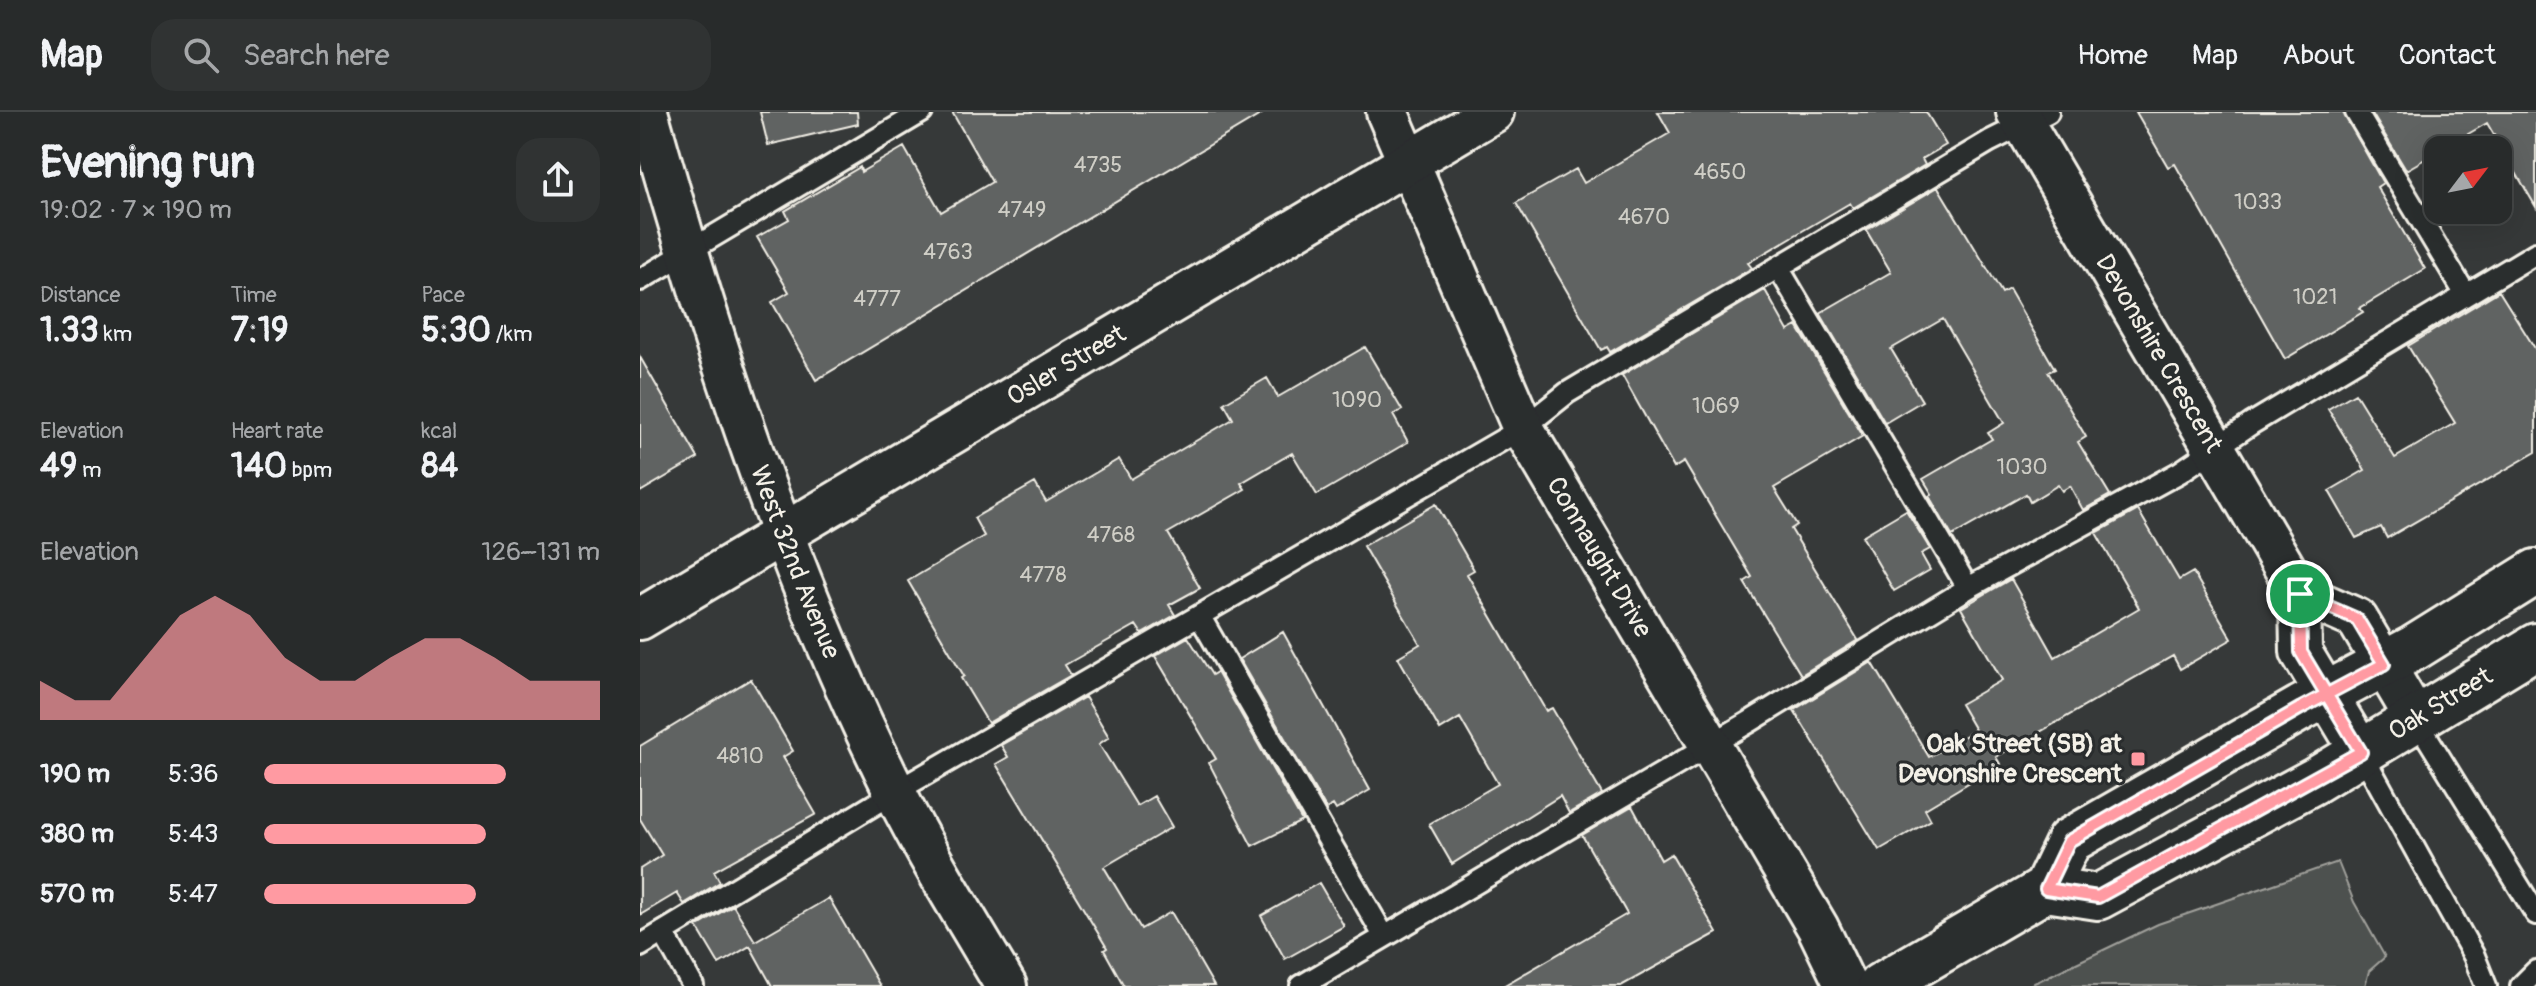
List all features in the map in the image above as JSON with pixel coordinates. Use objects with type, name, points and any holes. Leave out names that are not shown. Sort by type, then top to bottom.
[{"type":"main road","points":[[1880,986],[2046,889],[2069,841],[2384,664],[2536,572]]},
{"type":"main road","name":"Oak Street","points":[[2046,889],[2098,897],[2361,752],[2536,646]]},
{"type":"street","name":"West 32nd Avenue","points":[[647,112],[687,253],[783,534],[895,792],[1006,986]]},
{"type":"street","name":"Connaught Drive","points":[[1387,112],[1523,428],[1818,928],[1846,986]]},
{"type":"street","name":"Osler Street","points":[[640,619],[1493,112]]},
{"type":"street","name":"Devonshire Crescent","points":[[2030,116],[2300,594],[2301,652],[2361,752]]},
{"type":"street","points":[[2300,594],[2357,619],[2416,719]]},
{"type":"lane","points":[[640,280],[922,112]]},
{"type":"lane","points":[[2356,112],[2466,295]]},
{"type":"lane","points":[[640,946],[895,792],[1523,428],[1567,393],[1779,269],[2030,116]]},
{"type":"lane","points":[[1301,986],[1708,746],[1968,588],[2216,449],[2251,424],[2536,253]]},
{"type":"lane","points":[[1779,269],[1968,588]]},
{"type":"lane","points":[[1200,617],[1384,936]]},
{"type":"lane","points":[[2416,719],[2536,914]]},
{"type":"lane","points":[[2361,752],[2474,956],[2486,986]]},
{"type":"lane","points":[[663,932],[693,986]]},
{"type":"lane","points":[[2521,986],[2536,971]]},
{"type":"shaded area","points":[[2338,862],[2354,902],[2385,957],[2369,971],[2365,986],[2028,986],[2158,924]]},
{"type":"building","points":[[760,112],[857,112],[858,124],[768,145]]},
{"type":"building","points":[[952,112],[1265,112],[816,380],[772,302],[789,292],[757,237],[789,219],[785,211],[860,167],[861,172],[904,147],[941,212],[992,182]]},
{"type":"building","points":[[1658,112],[1926,112],[1946,145],[1922,159],[1925,165],[1853,208],[1850,203],[1748,263],[1752,268],[1610,352],[1607,347],[1601,350],[1516,203],[1576,169],[1584,183],[1670,133]]},
{"type":"building","points":[[2136,112],[2343,112],[2383,183],[2377,187],[2425,269],[2360,308],[2363,312],[2285,359],[2175,164],[2168,167]]},
{"type":"building","points":[[2371,112],[2536,112],[2536,207],[2512,166],[2512,136],[2495,136],[2487,123],[2465,136],[2424,136],[2424,160],[2406,170]]},
{"type":"building","points":[[1938,187],[2002,293],[2009,289],[2055,369],[2048,372],[2086,437],[2078,442],[2110,495],[2083,510],[2070,486],[2062,491],[2058,485],[2030,502],[2026,494],[1952,536],[1923,479],[1992,439],[1988,433],[2004,423],[1943,319],[1891,349],[1922,401],[1885,423],[1820,313],[1891,272],[1866,230]]},
{"type":"building","points":[[1765,290],[1788,331],[1797,326],[1863,436],[1774,488],[1797,525],[1791,529],[1858,640],[1801,675],[1744,582],[1752,577],[1684,462],[1674,468],[1622,375]]},
{"type":"building","points":[[2499,291],[2536,350],[2536,452],[2387,538],[2381,527],[2356,538],[2329,491],[2365,470],[2328,409],[2355,393],[2395,458],[2455,423],[2408,346]]},
{"type":"building","points":[[1365,347],[1402,410],[1393,415],[1408,442],[1317,495],[1292,453],[1241,483],[1245,489],[1168,533],[1200,588],[1169,605],[1175,615],[1142,634],[1136,625],[1065,665],[1071,675],[988,723],[908,581],[984,536],[974,518],[1035,483],[1046,502],[1119,459],[1131,479],[1233,419],[1224,403],[1267,378],[1278,397]]},
{"type":"building","points":[[640,357],[698,458],[640,492]]},
{"type":"building","points":[[1436,504],[1474,570],[1467,574],[1546,711],[1552,708],[1602,794],[1569,813],[1560,796],[1452,864],[1429,824],[1498,784],[1460,718],[1440,730],[1398,657],[1420,644],[1363,546]]},
{"type":"building","points":[[1906,510],[1930,549],[1921,554],[1930,570],[1894,591],[1862,536]]},
{"type":"building","points":[[2138,510],[2179,580],[2193,572],[2232,639],[2180,669],[2173,656],[1996,757],[2000,764],[1925,809],[1931,820],[1879,850],[1794,710],[1872,662],[1929,757],[1975,730],[1960,704],[2002,680],[1961,608],[2011,579],[2055,657],[2139,608],[2096,533]]},
{"type":"building","points":[[1283,632],[1370,790],[1336,810],[1333,805],[1326,809],[1239,659]]},
{"type":"building","points":[[1188,637],[1212,675],[1217,672],[1302,821],[1252,846],[1209,763],[1216,759],[1155,656]]},
{"type":"building","points":[[751,679],[793,751],[783,757],[816,814],[714,871],[720,882],[684,904],[677,893],[640,915],[640,869],[662,855],[640,819],[640,746]]},
{"type":"building","points":[[1085,697],[1109,737],[1099,744],[1137,806],[1154,796],[1172,827],[1104,867],[1141,929],[1171,912],[1214,986],[1124,986],[1104,950],[1107,948],[996,764],[1008,757],[1001,745]]},
{"type":"building","points":[[1632,806],[1661,860],[1671,854],[1717,933],[1621,986],[1503,986],[1627,914],[1582,835]]},
{"type":"building","points":[[1319,883],[1344,926],[1285,959],[1261,916]]},
{"type":"building","points":[[829,898],[880,986],[772,986],[750,946],[719,964],[697,927],[733,905],[755,941]]},
{"type":"place","name":"Oak Street (SB) at Devonshire Crescent","points":[[2138,759]]},
{"type":"route","points":[[2300,594],[2301,652],[2327,696],[2361,752],[2314,781],[2098,897],[2046,889],[2069,841],[2301,708],[2327,696],[2384,664],[2357,619],[2300,594]]}]
